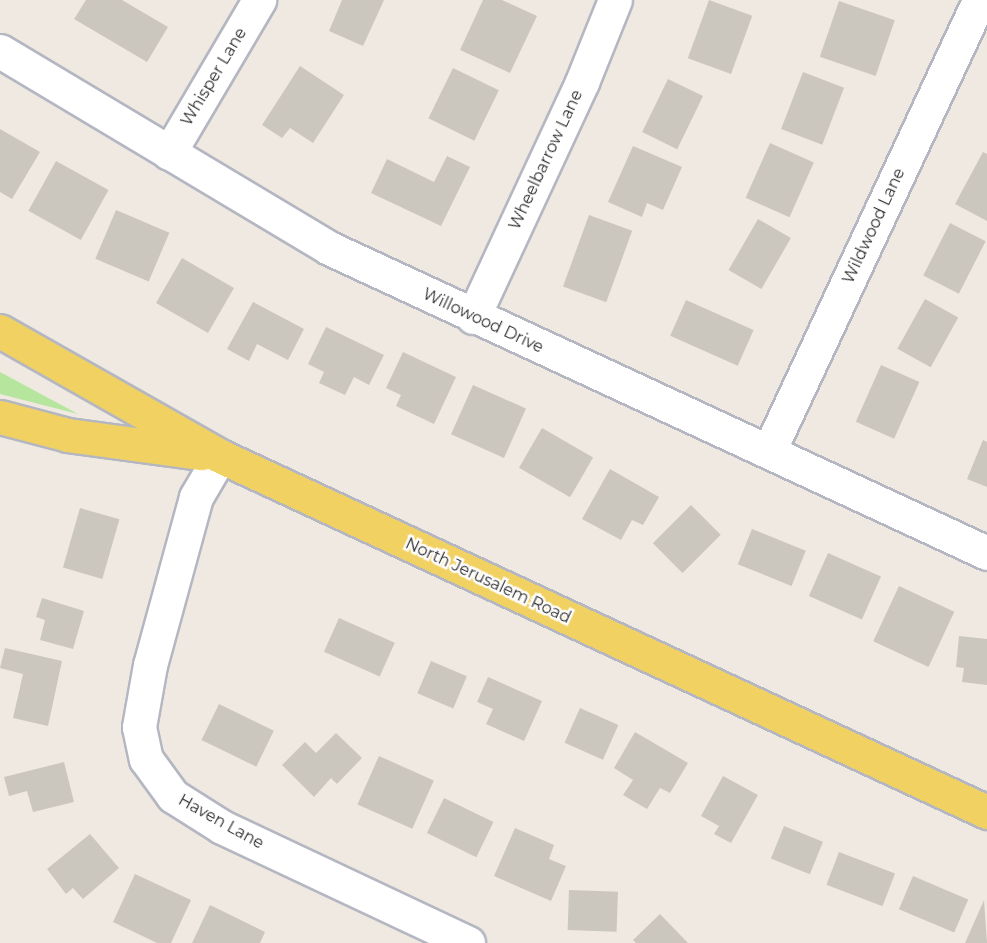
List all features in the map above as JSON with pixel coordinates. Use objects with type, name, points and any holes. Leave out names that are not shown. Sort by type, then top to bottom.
[{"type":"main road","name":"North Jerusalem Road","points":[[0,331],[220,456],[987,812]]},
{"type":"main road","points":[[0,417],[68,435],[220,456]]},
{"type":"street","name":"Whisper Lane","points":[[169,153],[260,0]]},
{"type":"street","name":"Wheelbarrow Lane","points":[[473,317],[582,82],[615,0]]},
{"type":"street","name":"Wildwood Lane","points":[[769,451],[979,0]]},
{"type":"street","name":"Willowood Drive","points":[[0,51],[329,248],[473,317],[987,553]]},
{"type":"street","name":"Haven Lane","points":[[220,456],[196,497],[150,665],[139,726],[146,759],[173,796],[222,827],[468,943]]},
{"type":"green space","points":[[0,372],[78,414],[0,394]]},
{"type":"building","points":[[86,0],[122,0],[168,27],[147,62],[74,19]]},
{"type":"building","points":[[342,0],[384,0],[363,46],[329,31]]},
{"type":"building","points":[[483,0],[502,0],[537,16],[510,73],[460,50]]},
{"type":"building","points":[[709,0],[752,16],[731,74],[688,58]]},
{"type":"building","points":[[839,1],[895,20],[876,76],[820,57]]},
{"type":"building","points":[[300,66],[344,95],[313,143],[290,128],[282,138],[262,125]]},
{"type":"building","points":[[453,68],[499,90],[474,141],[428,118]]},
{"type":"building","points":[[803,72],[844,88],[822,145],[781,129]]},
{"type":"building","points":[[668,79],[703,96],[677,149],[642,132]]},
{"type":"building","points":[[0,129],[40,152],[12,199],[0,192]]},
{"type":"building","points":[[770,143],[814,163],[789,217],[746,198]]},
{"type":"building","points":[[633,146],[682,167],[663,210],[647,203],[642,217],[608,202]]},
{"type":"building","points":[[983,152],[987,154],[987,221],[955,204]]},
{"type":"building","points":[[447,156],[470,167],[441,226],[371,193],[387,159],[434,182]]},
{"type":"building","points":[[56,161],[108,190],[81,240],[28,211]]},
{"type":"building","points":[[116,210],[169,233],[149,281],[95,259]]},
{"type":"building","points":[[589,215],[632,231],[606,302],[563,286]]},
{"type":"building","points":[[758,219],[791,238],[761,289],[728,270]]},
{"type":"building","points":[[950,223],[986,241],[959,294],[923,276]]},
{"type":"building","points":[[182,258],[234,288],[208,333],[156,303]]},
{"type":"building","points":[[925,299],[958,317],[931,367],[897,349]]},
{"type":"building","points":[[686,300],[754,330],[738,366],[670,336]]},
{"type":"building","points":[[253,302],[304,329],[288,360],[257,344],[249,361],[227,349]]},
{"type":"building","points":[[326,327],[384,355],[369,385],[354,377],[345,395],[319,383],[324,372],[308,364]]},
{"type":"building","points":[[403,352],[456,377],[434,424],[396,406],[401,395],[386,388]]},
{"type":"building","points":[[881,365],[919,382],[894,439],[856,422]]},
{"type":"building","points":[[473,385],[526,409],[504,458],[451,434]]},
{"type":"building","points":[[542,428],[593,458],[570,497],[519,468]]},
{"type":"building","points":[[983,440],[987,442],[987,487],[967,479]]},
{"type":"building","points":[[610,469],[659,497],[643,525],[632,520],[621,540],[582,519]]},
{"type":"building","points":[[691,505],[721,535],[683,573],[653,543]]},
{"type":"building","points":[[80,508],[119,519],[102,579],[63,568]]},
{"type":"building","points":[[752,529],[806,551],[792,586],[738,564]]},
{"type":"building","points":[[828,553],[881,577],[862,620],[809,596]]},
{"type":"building","points":[[899,586],[954,612],[929,667],[873,641]]},
{"type":"building","points":[[42,598],[84,611],[73,649],[40,640],[45,620],[36,617]]},
{"type":"building","points":[[339,618],[395,643],[380,677],[324,652]]},
{"type":"building","points":[[959,636],[987,639],[987,685],[962,682],[964,668],[956,667]]},
{"type":"building","points":[[5,648],[62,661],[48,726],[13,718],[23,674],[0,668]]},
{"type":"building","points":[[431,661],[467,676],[453,708],[417,693]]},
{"type":"building","points":[[488,677],[542,701],[524,741],[486,724],[493,709],[477,702]]},
{"type":"building","points":[[219,704],[274,731],[256,767],[201,740]]},
{"type":"building","points":[[580,708],[618,725],[603,760],[565,743]]},
{"type":"building","points":[[635,732],[688,763],[670,793],[660,788],[647,809],[623,795],[633,780],[614,768]]},
{"type":"building","points":[[336,733],[362,758],[337,784],[331,778],[314,797],[282,765],[305,742],[316,753]]},
{"type":"building","points":[[379,756],[434,780],[412,829],[357,804]]},
{"type":"building","points":[[64,762],[74,802],[33,812],[27,791],[9,796],[4,777]]},
{"type":"building","points":[[723,776],[758,795],[731,843],[714,834],[719,826],[701,816]]},
{"type":"building","points":[[444,798],[493,822],[476,857],[427,833]]},
{"type":"building","points":[[784,826],[823,842],[810,874],[771,858]]},
{"type":"building","points":[[515,828],[554,845],[549,859],[566,866],[551,901],[494,876]]},
{"type":"building","points":[[90,834],[119,868],[83,899],[73,888],[66,894],[47,869]]},
{"type":"building","points":[[839,852],[895,874],[882,906],[826,885]]},
{"type":"building","points":[[135,874],[191,900],[171,943],[157,943],[113,922]]},
{"type":"building","points":[[913,876],[968,899],[954,933],[899,909]]},
{"type":"building","points":[[569,890],[618,892],[617,932],[568,930]]},
{"type":"building","points":[[984,900],[987,943],[965,943]]},
{"type":"building","points":[[210,905],[265,932],[260,943],[192,943]]},
{"type":"building","points":[[660,914],[688,943],[636,943],[633,940]]}]
